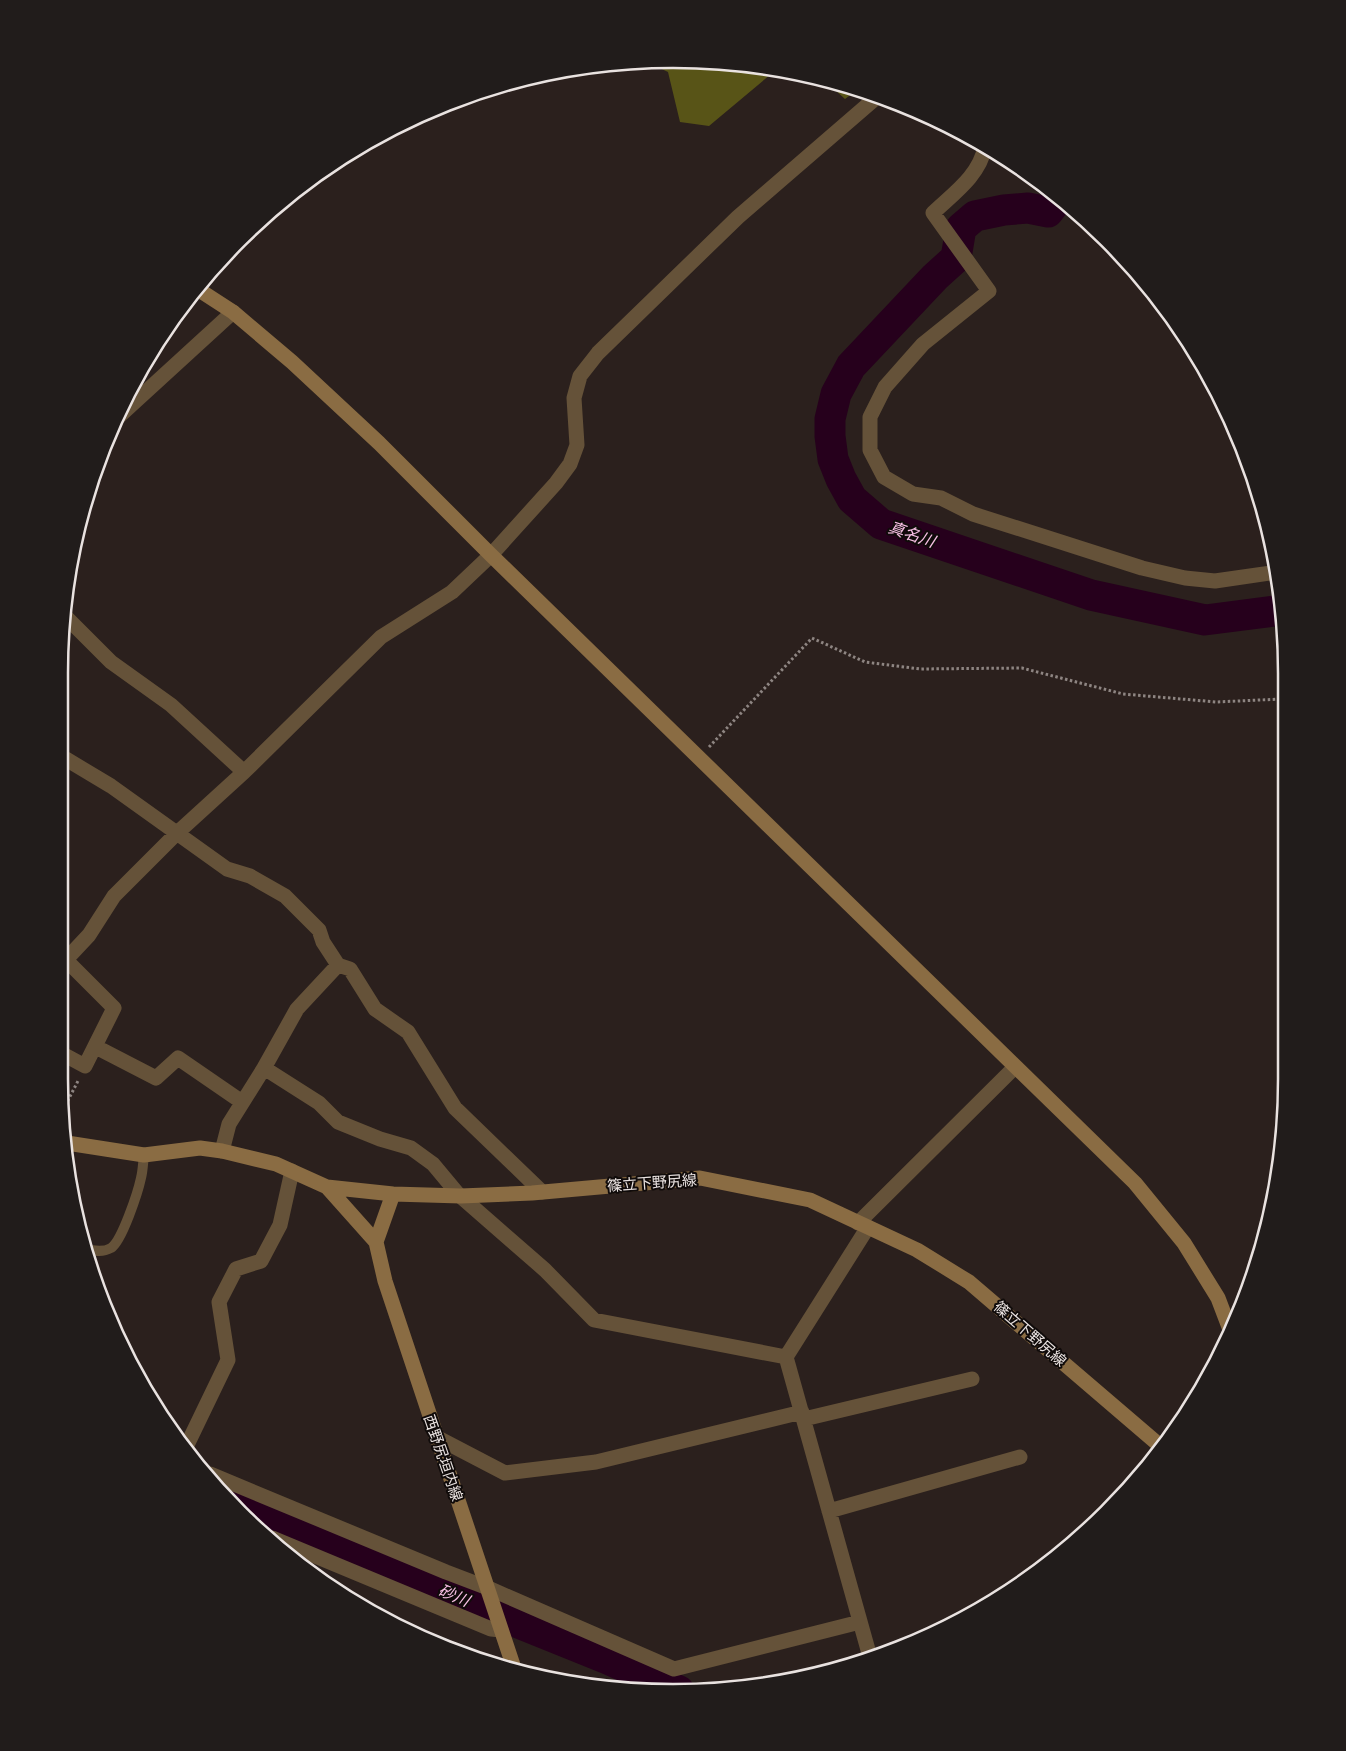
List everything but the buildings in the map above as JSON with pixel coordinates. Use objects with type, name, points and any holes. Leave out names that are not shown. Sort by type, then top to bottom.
[{"type":"main road","points":[[203,292],[233,312],[292,362],[372,436],[491,555],[1135,1183],[1184,1243],[1218,1298],[1227,1321]]},
{"type":"main road","name":"篠立下野尻線","points":[[72,1144],[144,1155],[200,1148],[222,1150],[276,1164],[327,1187],[393,1194],[461,1196],[542,1192],[700,1178],[810,1200],[917,1250],[969,1282],[1156,1442]]},
{"type":"main road","name":"西野尻垣内線","points":[[327,1187],[376,1242],[385,1281],[512,1662]]},
{"type":"main road","points":[[376,1242],[393,1194]]},
{"type":"street","points":[[67,959],[89,935],[114,896],[176,834],[244,772],[381,637],[452,592],[491,555],[556,483],[570,464],[577,445],[574,398],[580,376],[598,353],[738,217],[872,101]]},
{"type":"street","points":[[983,154],[982,160],[970,179],[932,213],[989,291],[923,344],[884,387],[870,417],[870,450],[884,477],[913,494],[941,498],[973,514],[1142,568],[1176,576],[1215,581],[1270,573]]},
{"type":"street","points":[[129,407],[233,312]]},
{"type":"street","points":[[70,621],[111,662],[171,705],[244,772]]},
{"type":"street","points":[[67,759],[111,786],[227,869],[250,876],[285,896],[319,930],[323,942],[338,964],[350,969],[375,1009],[408,1032],[455,1108],[542,1192]]},
{"type":"street","points":[[222,1150],[229,1124],[264,1068],[297,1009],[338,964]]},
{"type":"street","points":[[67,968],[114,1008],[85,1066],[67,1056]]},
{"type":"street","points":[[96,1046],[156,1078],[178,1058],[242,1102]]},
{"type":"street","points":[[868,1651],[786,1357],[863,1225],[1015,1066]]},
{"type":"street","points":[[264,1068],[319,1104],[338,1122],[380,1139],[411,1148],[432,1164],[461,1196],[545,1270],[594,1320],[786,1357]]},
{"type":"street","points":[[189,1441],[228,1360],[219,1302],[236,1269],[261,1261],[280,1225],[292,1172]]},
{"type":"street","points":[[436,1437],[505,1473],[596,1462],[972,1379]]},
{"type":"street","points":[[829,1511],[1020,1457]]},
{"type":"street","points":[[218,1478],[674,1669],[860,1622]]},
{"type":"street","points":[[288,1545],[492,1629],[499,1626]]},
{"type":"lane","points":[[93,1250],[101,1251],[110,1249],[118,1242],[141,1178],[144,1155]]},
{"type":"path","points":[[699,758],[812,638],[866,662],[920,669],[1022,668],[1123,694],[1216,702],[1278,699]]},
{"type":"path","points":[[68,1100],[85,1066]]},
{"type":"shaded area","points":[[660,68],[713,69],[769,76],[709,126],[680,122],[668,72]]},
{"type":"shaded area","points":[[834,89],[851,95],[845,99]]},
{"type":"waterway","name":"真名川","points":[[1055,203],[1048,212],[1028,208],[1004,210],[975,216],[961,228],[956,258],[935,277],[851,366],[836,394],[830,419],[833,459],[841,479],[852,499],[881,524],[1091,595],[1205,620],[1275,611]]},
{"type":"waterway","name":"砂川","points":[[246,1507],[662,1683]]}]
